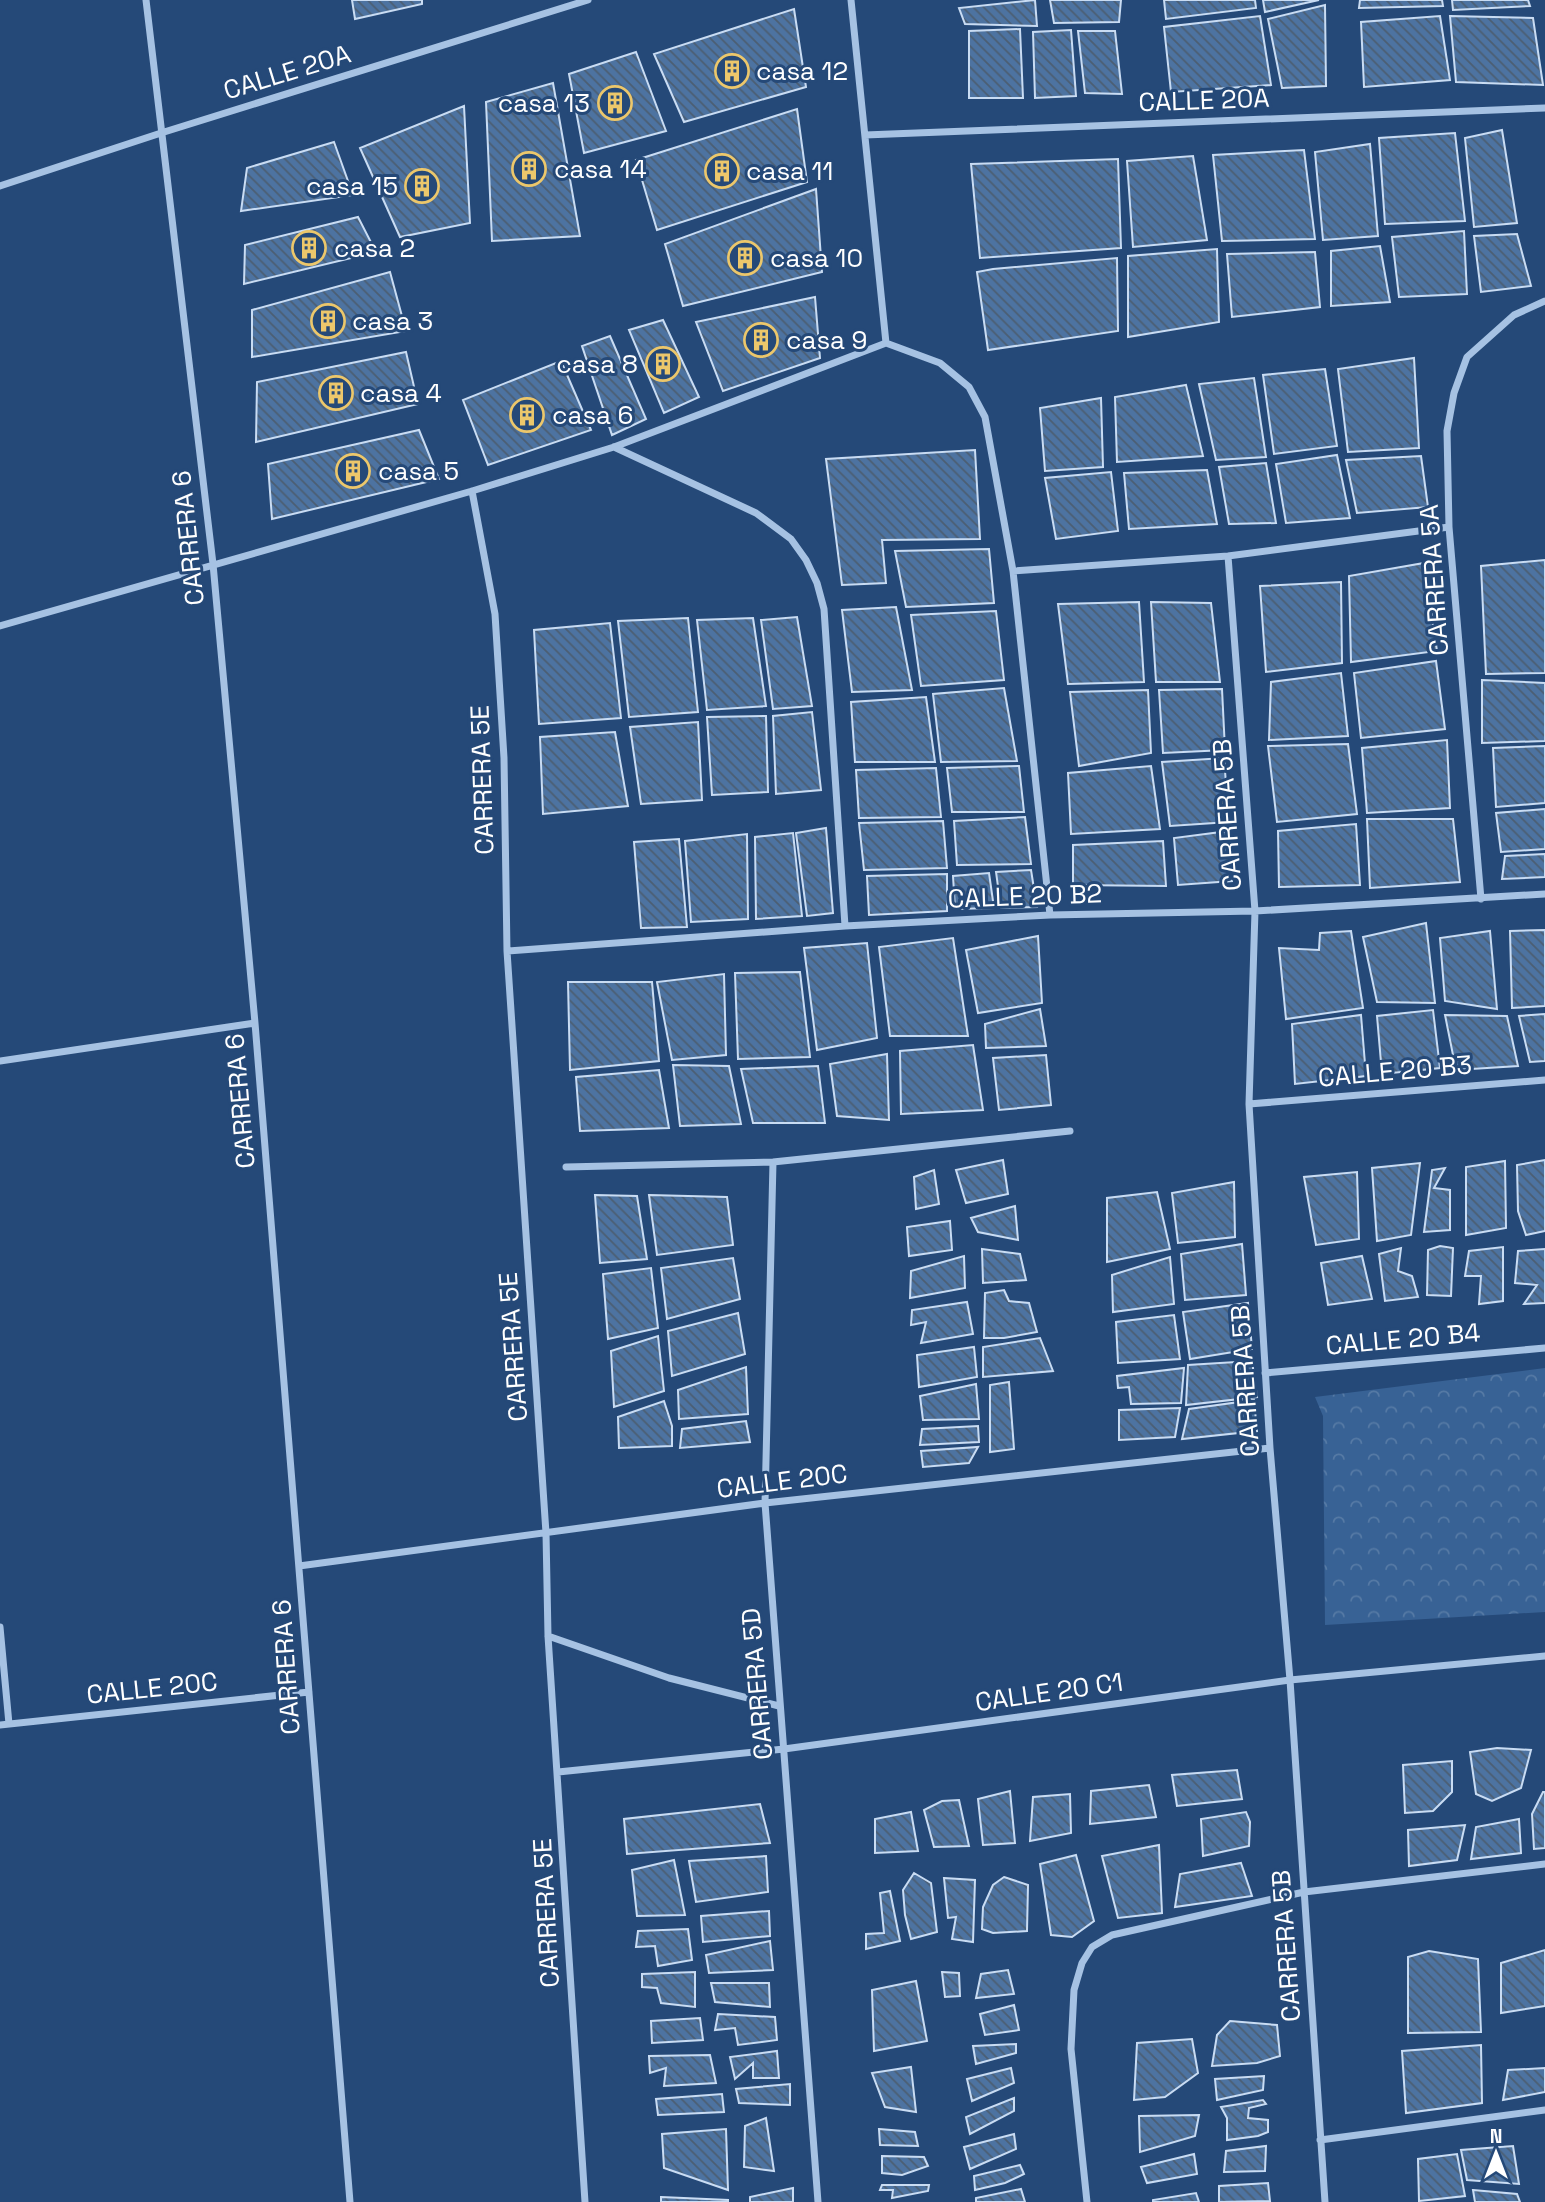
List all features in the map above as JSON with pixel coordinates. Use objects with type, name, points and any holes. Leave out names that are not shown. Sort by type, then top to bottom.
[{"type":"street","name":"CARRERA 6","points":[[146,0],[213,564],[255,1023],[350,2202]]},
{"type":"street","name":"CALLE 20A","points":[[0,186],[588,0]]},
{"type":"street","points":[[851,0],[886,343]]},
{"type":"street","name":"CALLE 20A","points":[[865,135],[1545,108]]},
{"type":"street","name":"CARRERA 5A","points":[[1481,899],[1449,527],[1447,431],[1454,393],[1467,357],[1514,315],[1545,301]]},
{"type":"street","points":[[0,626],[472,491],[614,447],[886,343],[940,363],[969,387],[985,417],[1013,571],[1050,915]]},
{"type":"street","points":[[614,447],[756,513],[791,539],[806,560],[817,583],[824,609],[845,926]]},
{"type":"street","name":"CARRERA 5E","points":[[472,491],[495,614],[504,758],[507,951],[546,1533],[548,1636],[585,2202]]},
{"type":"street","points":[[1013,571],[1228,556],[1449,527]]},
{"type":"street","name":"CARRERA 5B","points":[[1228,556],[1255,911],[1249,1104],[1270,1448],[1290,1680],[1325,2202]]},
{"type":"street","name":"CALLE 20 B2","points":[[507,951],[845,926],[1050,915],[1255,911],[1545,894]]},
{"type":"street","points":[[0,1061],[255,1023]]},
{"type":"street","name":"CALLE 20 B3","points":[[1249,1104],[1545,1080]]},
{"type":"street","points":[[566,1167],[773,1162],[1070,1131]]},
{"type":"street","name":"CARRERA 5D","points":[[773,1162],[765,1503],[818,2202]]},
{"type":"street","name":"CALLE 20 B4","points":[[1265,1373],[1545,1348]]},
{"type":"street","name":"CALLE 20C","points":[[299,1566],[765,1503],[1270,1448]]},
{"type":"street","points":[[0,1627],[4,1724]]},
{"type":"street","points":[[548,1636],[669,1678],[779,1706]]},
{"type":"street","name":"CALLE 20 C1","points":[[558,1772],[784,1749],[1290,1680],[1545,1656]]},
{"type":"street","name":"CALLE 20C","points":[[4,1724],[309,1692]]},
{"type":"street","points":[[1087,2202],[1072,2049],[1074,1990],[1082,1963],[1093,1947],[1112,1936],[1304,1892],[1545,1864]]},
{"type":"street","points":[[1320,2140],[1545,2110]]},
{"type":"green space","points":[[1545,1368],[1545,1612],[1325,1625],[1323,1416],[1315,1397]]},
{"type":"building","points":[[352,0],[422,0],[422,4],[355,19]]},
{"type":"building","points":[[1035,0],[1037,26],[965,24],[959,8]]},
{"type":"building","points":[[1050,0],[1121,0],[1119,22],[1054,23]]},
{"type":"building","points":[[1164,0],[1255,0],[1256,8],[1166,19]]},
{"type":"building","points":[[1263,0],[1319,0],[1265,12]]},
{"type":"building","points":[[1360,0],[1442,0],[1443,6],[1359,8]]},
{"type":"building","points":[[1452,0],[1528,0],[1530,6],[1453,10]]},
{"type":"building","points":[[1325,5],[1326,86],[1282,88],[1268,19]]},
{"type":"building","name":"casa 12","points":[[794,9],[806,87],[684,122],[654,54]]},
{"type":"building","points":[[1260,16],[1271,85],[1171,92],[1164,27]]},
{"type":"building","points":[[1440,16],[1450,80],[1364,87],[1361,22]]},
{"type":"building","points":[[1450,16],[1533,18],[1543,85],[1456,82]]},
{"type":"building","points":[[1020,29],[1023,98],[969,98],[969,31]]},
{"type":"building","points":[[1071,30],[1076,96],[1035,98],[1033,32]]},
{"type":"building","points":[[1078,31],[1115,31],[1122,94],[1085,93]]},
{"type":"building","name":"casa 13","points":[[636,52],[666,131],[584,153],[569,74]]},
{"type":"building","name":"casa 14","points":[[553,83],[580,236],[492,241],[486,102]]},
{"type":"building","name":"casa 15","points":[[464,106],[470,223],[400,237],[360,148]]},
{"type":"building","name":"casa 11","points":[[797,109],[807,182],[657,230],[636,160]]},
{"type":"building","points":[[1502,130],[1517,223],[1474,227],[1465,138]]},
{"type":"building","points":[[1455,133],[1465,221],[1385,224],[1379,138]]},
{"type":"building","points":[[334,142],[353,195],[241,211],[247,168]]},
{"type":"building","points":[[1370,144],[1378,236],[1323,240],[1315,152]]},
{"type":"building","points":[[1304,150],[1315,239],[1222,241],[1213,155]]},
{"type":"building","points":[[1193,156],[1207,240],[1133,247],[1127,161]]},
{"type":"building","points":[[1118,159],[1121,248],[980,258],[971,164]]},
{"type":"building","name":"casa 10","points":[[816,189],[822,272],[683,306],[665,244]]},
{"type":"building","name":"casa 2","points":[[358,217],[376,252],[244,284],[245,245]]},
{"type":"building","points":[[1464,231],[1467,294],[1399,297],[1392,237]]},
{"type":"building","points":[[1517,234],[1531,286],[1481,292],[1474,236]]},
{"type":"building","points":[[1380,246],[1390,302],[1331,306],[1331,251]]},
{"type":"building","points":[[1217,249],[1219,322],[1128,337],[1128,256]]},
{"type":"building","points":[[1315,252],[1320,307],[1232,317],[1227,254]]},
{"type":"building","points":[[1117,258],[1118,331],[988,350],[977,272]]},
{"type":"building","name":"casa 3","points":[[390,272],[406,331],[252,357],[252,310]]},
{"type":"building","name":"casa 9","points":[[815,297],[820,358],[723,391],[696,322]]},
{"type":"building","name":"casa 8","points":[[663,320],[699,397],[664,413],[629,330]]},
{"type":"building","points":[[610,336],[646,419],[612,435],[582,346]]},
{"type":"building","name":"casa 4","points":[[406,352],[418,404],[256,442],[257,382]]},
{"type":"building","points":[[1414,358],[1419,448],[1348,452],[1338,369]]},
{"type":"building","name":"casa 6","points":[[561,361],[591,430],[488,465],[463,400]]},
{"type":"building","points":[[1325,369],[1337,446],[1274,454],[1263,375]]},
{"type":"building","points":[[1254,378],[1266,457],[1216,460],[1199,384]]},
{"type":"building","points":[[1186,385],[1203,456],[1117,462],[1115,397]]},
{"type":"building","points":[[1101,398],[1103,467],[1045,471],[1040,408]]},
{"type":"building","name":"casa 5","points":[[419,430],[439,479],[272,519],[268,464]]},
{"type":"building","points":[[975,450],[980,539],[882,540],[886,583],[842,585],[826,459]]},
{"type":"building","points":[[1337,455],[1350,518],[1286,523],[1276,464]]},
{"type":"building","points":[[1421,456],[1428,507],[1357,513],[1346,460]]},
{"type":"building","points":[[1266,463],[1276,523],[1229,524],[1219,467]]},
{"type":"building","points":[[1207,470],[1217,524],[1129,529],[1124,473]]},
{"type":"building","points":[[1111,472],[1118,531],[1056,539],[1045,478]]},
{"type":"building","points":[[989,549],[994,603],[906,607],[895,551]]},
{"type":"building","points":[[1545,560],[1545,673],[1486,674],[1481,566]]},
{"type":"building","points":[[1424,563],[1437,651],[1351,662],[1349,576]]},
{"type":"building","points":[[1341,582],[1342,663],[1266,672],[1260,586]]},
{"type":"building","points":[[1139,602],[1144,682],[1068,684],[1058,604]]},
{"type":"building","points":[[1151,602],[1211,603],[1220,682],[1156,682]]},
{"type":"building","points":[[896,607],[912,690],[852,692],[842,610]]},
{"type":"building","points":[[996,611],[1004,680],[921,686],[911,615]]},
{"type":"building","points":[[797,617],[812,706],[773,709],[761,620]]},
{"type":"building","points":[[688,618],[698,712],[629,717],[618,621]]},
{"type":"building","points":[[753,618],[766,706],[707,710],[697,620]]},
{"type":"building","points":[[610,623],[621,718],[539,724],[534,630]]},
{"type":"building","points":[[1436,661],[1445,729],[1361,738],[1354,673]]},
{"type":"building","points":[[1341,673],[1348,736],[1269,740],[1271,682]]},
{"type":"building","points":[[1482,680],[1545,683],[1545,741],[1482,743]]},
{"type":"building","points":[[1004,688],[1017,761],[941,762],[933,694]]},
{"type":"building","points":[[1222,689],[1225,750],[1163,753],[1159,690]]},
{"type":"building","points":[[1148,690],[1151,753],[1079,766],[1070,692]]},
{"type":"building","points":[[926,697],[935,762],[855,762],[851,702]]},
{"type":"building","points":[[812,712],[821,790],[776,794],[773,716]]},
{"type":"building","points":[[766,716],[768,792],[712,795],[707,717]]},
{"type":"building","points":[[698,722],[702,800],[641,804],[630,727]]},
{"type":"building","points":[[615,732],[628,806],[543,814],[540,737]]},
{"type":"building","points":[[1447,740],[1450,808],[1367,813],[1362,748]]},
{"type":"building","points":[[1348,744],[1357,814],[1277,822],[1268,746]]},
{"type":"building","points":[[1545,746],[1545,803],[1496,807],[1493,748]]},
{"type":"building","points":[[1224,758],[1229,822],[1170,826],[1162,762]]},
{"type":"building","points":[[1019,766],[1024,812],[952,812],[947,768]]},
{"type":"building","points":[[1151,766],[1160,829],[1071,834],[1068,773]]},
{"type":"building","points":[[936,768],[941,817],[859,818],[856,770]]},
{"type":"building","points":[[1545,809],[1545,849],[1501,852],[1496,813]]},
{"type":"building","points":[[1025,817],[1031,864],[957,865],[954,821]]},
{"type":"building","points":[[1367,819],[1453,819],[1460,882],[1370,888]]},
{"type":"building","points":[[943,821],[947,868],[864,870],[859,823]]},
{"type":"building","points":[[1356,824],[1360,885],[1279,887],[1278,831]]},
{"type":"building","points":[[826,828],[833,913],[807,916],[796,833]]},
{"type":"building","points":[[1229,831],[1232,881],[1178,885],[1174,838]]},
{"type":"building","points":[[793,833],[802,916],[756,919],[755,837]]},
{"type":"building","points":[[747,834],[748,919],[691,922],[685,841]]},
{"type":"building","points":[[679,839],[687,927],[641,928],[634,842]]},
{"type":"building","points":[[1163,841],[1166,886],[1073,885],[1073,845]]},
{"type":"building","points":[[1545,854],[1545,877],[1502,879],[1505,856]]},
{"type":"building","points":[[1031,870],[1037,907],[1001,908],[996,872]]},
{"type":"building","points":[[989,873],[994,908],[955,909],[953,876]]},
{"type":"building","points":[[947,874],[947,911],[869,915],[867,876]]},
{"type":"building","points":[[1426,923],[1435,1003],[1377,1002],[1363,937]]},
{"type":"building","points":[[1545,930],[1545,1006],[1512,1008],[1510,931]]},
{"type":"building","points":[[1351,931],[1363,1008],[1286,1019],[1279,948],[1319,950],[1320,933]]},
{"type":"building","points":[[1490,931],[1497,1009],[1445,1001],[1440,938]]},
{"type":"building","points":[[1038,936],[1042,1003],[978,1013],[966,950]]},
{"type":"building","points":[[953,938],[968,1036],[890,1036],[879,947]]},
{"type":"building","points":[[867,943],[877,1038],[817,1050],[804,948]]},
{"type":"building","points":[[800,972],[810,1057],[738,1059],[735,973]]},
{"type":"building","points":[[724,974],[726,1055],[672,1060],[657,982]]},
{"type":"building","points":[[568,982],[652,982],[659,1061],[570,1070]]},
{"type":"building","points":[[1040,1009],[1046,1046],[986,1048],[985,1024]]},
{"type":"building","points":[[1433,1010],[1440,1068],[1382,1074],[1377,1016]]},
{"type":"building","points":[[1545,1014],[1545,1061],[1530,1062],[1519,1016]]},
{"type":"building","points":[[1361,1015],[1366,1076],[1295,1084],[1292,1024]]},
{"type":"building","points":[[1445,1015],[1507,1016],[1518,1066],[1456,1070]]},
{"type":"building","points":[[973,1045],[983,1110],[901,1114],[900,1051]]},
{"type":"building","points":[[887,1054],[889,1120],[837,1116],[830,1064]]},
{"type":"building","points":[[1046,1055],[1051,1105],[999,1110],[993,1058]]},
{"type":"building","points":[[673,1065],[729,1066],[741,1124],[680,1126]]},
{"type":"building","points":[[818,1066],[825,1123],[753,1123],[741,1069]]},
{"type":"building","points":[[659,1070],[669,1128],[580,1131],[576,1077]]},
{"type":"building","points":[[1003,1160],[1008,1194],[966,1203],[956,1170]]},
{"type":"building","points":[[1545,1160],[1545,1231],[1526,1235],[1518,1211],[1517,1165]]},
{"type":"building","points":[[1505,1161],[1506,1228],[1466,1235],[1466,1167]]},
{"type":"building","points":[[1420,1163],[1411,1235],[1377,1241],[1372,1168]]},
{"type":"building","points":[[1445,1168],[1434,1188],[1450,1190],[1450,1230],[1424,1232],[1432,1170]]},
{"type":"building","points":[[934,1170],[939,1204],[916,1209],[914,1177]]},
{"type":"building","points":[[1357,1172],[1359,1239],[1316,1245],[1304,1177]]},
{"type":"building","points":[[1234,1182],[1235,1237],[1178,1243],[1172,1193]]},
{"type":"building","points":[[1157,1192],[1170,1249],[1107,1262],[1107,1198]]},
{"type":"building","points":[[595,1195],[637,1196],[647,1259],[600,1263]]},
{"type":"building","points":[[649,1195],[727,1197],[733,1245],[657,1255]]},
{"type":"building","points":[[1015,1206],[1018,1240],[978,1232],[971,1218]]},
{"type":"building","points":[[950,1221],[952,1250],[909,1256],[907,1227]]},
{"type":"building","points":[[1242,1244],[1246,1295],[1185,1300],[1181,1254]]},
{"type":"building","points":[[1440,1246],[1453,1248],[1451,1296],[1427,1295],[1428,1250]]},
{"type":"building","points":[[1503,1247],[1503,1301],[1479,1304],[1481,1276],[1465,1276],[1469,1251]]},
{"type":"building","points":[[1401,1248],[1398,1271],[1412,1276],[1418,1297],[1385,1301],[1379,1254]]},
{"type":"building","points":[[982,1249],[1020,1254],[1026,1280],[983,1283]]},
{"type":"building","points":[[1545,1249],[1545,1303],[1524,1304],[1537,1285],[1515,1283],[1518,1251]]},
{"type":"building","points":[[964,1256],[965,1288],[910,1298],[911,1271]]},
{"type":"building","points":[[1362,1256],[1372,1299],[1328,1305],[1321,1263]]},
{"type":"building","points":[[1170,1257],[1174,1304],[1113,1312],[1112,1275]]},
{"type":"building","points":[[733,1258],[740,1299],[667,1319],[661,1268]]},
{"type":"building","points":[[651,1268],[658,1328],[608,1339],[603,1274]]},
{"type":"building","points":[[1004,1290],[1009,1301],[1029,1303],[1037,1332],[1004,1338],[984,1338],[985,1293]]},
{"type":"building","points":[[967,1302],[973,1334],[921,1343],[926,1322],[911,1325],[912,1310]]},
{"type":"building","points":[[1248,1303],[1252,1349],[1190,1359],[1183,1312]]},
{"type":"building","points":[[738,1313],[745,1354],[672,1376],[668,1331]]},
{"type":"building","points":[[1174,1315],[1180,1359],[1118,1363],[1116,1322]]},
{"type":"building","points":[[658,1336],[664,1391],[614,1407],[611,1351]]},
{"type":"building","points":[[1040,1338],[1053,1371],[983,1377],[983,1347]]},
{"type":"building","points":[[974,1347],[977,1377],[919,1387],[917,1355]]},
{"type":"building","points":[[1252,1361],[1257,1397],[1186,1405],[1188,1365]]},
{"type":"building","points":[[746,1367],[748,1414],[679,1419],[678,1390]]},
{"type":"building","points":[[1184,1368],[1181,1403],[1131,1404],[1129,1387],[1118,1388],[1117,1376]]},
{"type":"building","points":[[1009,1382],[1014,1449],[990,1452],[990,1385]]},
{"type":"building","points":[[976,1384],[979,1419],[923,1420],[920,1396]]},
{"type":"building","points":[[1254,1400],[1257,1431],[1182,1439],[1189,1409]]},
{"type":"building","points":[[664,1401],[672,1426],[672,1446],[619,1448],[618,1417]]},
{"type":"building","points":[[1180,1408],[1175,1437],[1119,1440],[1119,1410]]},
{"type":"building","points":[[746,1421],[750,1442],[680,1448],[682,1429]]},
{"type":"building","points":[[978,1426],[979,1442],[920,1445],[922,1429]]},
{"type":"building","points":[[978,1447],[969,1463],[923,1467],[921,1451]]},
{"type":"building","points":[[1497,1748],[1531,1750],[1521,1788],[1492,1801],[1476,1794],[1470,1752]]},
{"type":"building","points":[[1452,1761],[1452,1792],[1433,1811],[1405,1813],[1403,1765]]},
{"type":"building","points":[[1237,1770],[1242,1799],[1177,1806],[1172,1775]]},
{"type":"building","points":[[1149,1785],[1156,1817],[1090,1824],[1091,1791]]},
{"type":"building","points":[[1010,1791],[1015,1843],[983,1845],[978,1799]]},
{"type":"building","points":[[1543,1792],[1545,1848],[1534,1849],[1532,1814]]},
{"type":"building","points":[[1070,1794],[1071,1833],[1030,1841],[1033,1797]]},
{"type":"building","points":[[959,1800],[969,1846],[934,1847],[924,1810],[942,1801]]},
{"type":"building","points":[[760,1804],[770,1843],[627,1854],[624,1819]]},
{"type":"building","points":[[911,1812],[918,1851],[875,1853],[875,1819]]},
{"type":"building","points":[[1246,1812],[1250,1822],[1249,1846],[1203,1856],[1201,1819]]},
{"type":"building","points":[[1519,1819],[1521,1853],[1471,1859],[1476,1827]]},
{"type":"building","points":[[1465,1825],[1457,1860],[1409,1866],[1408,1830]]},
{"type":"building","points":[[1159,1845],[1162,1913],[1118,1918],[1102,1856]]},
{"type":"building","points":[[1076,1855],[1094,1921],[1072,1937],[1051,1935],[1040,1864]]},
{"type":"building","points":[[766,1856],[768,1892],[696,1902],[689,1861]]},
{"type":"building","points":[[674,1860],[685,1915],[637,1916],[632,1870]]},
{"type":"building","points":[[1241,1863],[1252,1896],[1175,1907],[1180,1874]]},
{"type":"building","points":[[914,1873],[931,1883],[937,1932],[911,1939],[903,1890]]},
{"type":"building","points":[[1004,1877],[1028,1885],[1027,1931],[993,1933],[982,1929],[983,1907],[993,1885]]},
{"type":"building","points":[[944,1878],[975,1880],[973,1942],[952,1939],[956,1917],[948,1918]]},
{"type":"building","points":[[890,1891],[900,1941],[866,1949],[866,1934],[884,1933],[880,1893]]},
{"type":"building","points":[[769,1911],[770,1936],[703,1942],[701,1916]]},
{"type":"building","points":[[688,1929],[692,1960],[658,1966],[655,1946],[636,1947],[638,1931]]},
{"type":"building","points":[[770,1941],[773,1970],[709,1973],[706,1955]]},
{"type":"building","points":[[1545,1950],[1545,2006],[1501,2013],[1501,1963]]},
{"type":"building","points":[[1429,1951],[1478,1959],[1481,2032],[1408,2033],[1408,1957]]},
{"type":"building","points":[[1008,1970],[1014,1994],[976,1998],[981,1974]]},
{"type":"building","points":[[695,1972],[695,2007],[661,2003],[657,1988],[642,1987],[642,1974]]},
{"type":"building","points":[[942,1972],[959,1973],[960,1996],[945,1997]]},
{"type":"building","points":[[916,1981],[927,2041],[874,2051],[872,1990]]},
{"type":"building","points":[[711,1983],[769,1983],[770,2007],[715,2002]]},
{"type":"building","points":[[1014,2005],[1019,2030],[985,2035],[980,2014]]},
{"type":"building","points":[[718,2014],[775,2017],[777,2040],[738,2045],[735,2028],[715,2030]]},
{"type":"building","points":[[700,2018],[703,2040],[652,2043],[651,2021]]},
{"type":"building","points":[[1230,2021],[1277,2025],[1280,2056],[1257,2063],[1212,2066],[1217,2035]]},
{"type":"building","points":[[1192,2039],[1198,2073],[1165,2097],[1134,2100],[1137,2043]]},
{"type":"building","points":[[1016,2044],[1016,2053],[976,2064],[973,2046]]},
{"type":"building","points":[[1481,2045],[1482,2103],[1406,2113],[1402,2051]]},
{"type":"building","points":[[777,2051],[779,2078],[753,2078],[753,2063],[735,2079],[730,2057]]},
{"type":"building","points":[[710,2055],[716,2083],[664,2086],[666,2068],[650,2073],[649,2056]]},
{"type":"building","points":[[911,2067],[916,2112],[885,2107],[872,2073]]},
{"type":"building","points":[[1011,2068],[1014,2083],[972,2101],[967,2079]]},
{"type":"building","points":[[1545,2068],[1545,2092],[1503,2100],[1508,2070]]},
{"type":"building","points":[[1264,2076],[1263,2090],[1217,2100],[1215,2079]]},
{"type":"building","points":[[790,2084],[790,2105],[739,2103],[736,2089]]},
{"type":"building","points":[[722,2094],[724,2112],[658,2115],[656,2099]]},
{"type":"building","points":[[1014,2098],[1014,2111],[970,2134],[966,2117]]},
{"type":"building","points":[[1263,2100],[1266,2104],[1249,2108],[1248,2118],[1268,2120],[1268,2132],[1227,2140],[1227,2118],[1221,2107]]},
{"type":"building","points":[[1199,2115],[1195,2136],[1140,2152],[1139,2116]]},
{"type":"building","points":[[766,2118],[774,2171],[744,2167],[745,2126]]},
{"type":"building","points":[[726,2129],[728,2190],[664,2168],[662,2134]]},
{"type":"building","points":[[879,2129],[915,2132],[918,2146],[880,2145]]},
{"type":"building","points":[[1014,2134],[1016,2149],[970,2169],[964,2147]]},
{"type":"building","points":[[1266,2146],[1265,2171],[1224,2172],[1226,2151]]},
{"type":"building","points":[[1513,2146],[1519,2184],[1467,2180],[1461,2150]]},
{"type":"building","points":[[1194,2154],[1197,2174],[1147,2183],[1141,2167]]},
{"type":"building","points":[[1457,2154],[1465,2196],[1419,2201],[1418,2159]]},
{"type":"building","points":[[882,2156],[924,2157],[928,2166],[902,2175],[882,2173]]},
{"type":"building","points":[[1020,2165],[1024,2174],[1005,2183],[975,2190],[974,2176]]},
{"type":"building","points":[[1268,2183],[1270,2201],[1219,2202],[1219,2186]]},
{"type":"building","points":[[882,2185],[929,2185],[928,2191],[892,2198],[893,2190],[880,2190]]},
{"type":"building","points":[[793,2188],[793,2202],[750,2202],[750,2197]]},
{"type":"building","points":[[1021,2189],[1025,2202],[976,2202],[976,2198]]},
{"type":"building","points":[[1473,2190],[1517,2194],[1520,2202],[1475,2202]]},
{"type":"building","points":[[1196,2193],[1199,2202],[1153,2202],[1153,2200]]},
{"type":"building","points":[[661,2197],[728,2200],[728,2202],[661,2202]]},
{"type":"place","name":"casa 12","points":[[732,71]]},
{"type":"place","name":"casa 13","points":[[615,103]]},
{"type":"place","name":"casa 14","points":[[529,169]]},
{"type":"place","name":"casa 11","points":[[722,171]]},
{"type":"place","name":"casa 15","points":[[422,186]]},
{"type":"place","name":"casa 2","points":[[309,248]]},
{"type":"place","name":"casa 10","points":[[745,258]]},
{"type":"place","name":"casa 3","points":[[328,321]]},
{"type":"place","name":"casa 9","points":[[761,340]]},
{"type":"place","name":"casa 8","points":[[663,364]]},
{"type":"place","name":"casa 4","points":[[336,393]]},
{"type":"place","name":"casa 6","points":[[527,415]]},
{"type":"place","name":"casa 5","points":[[353,471]]}]
